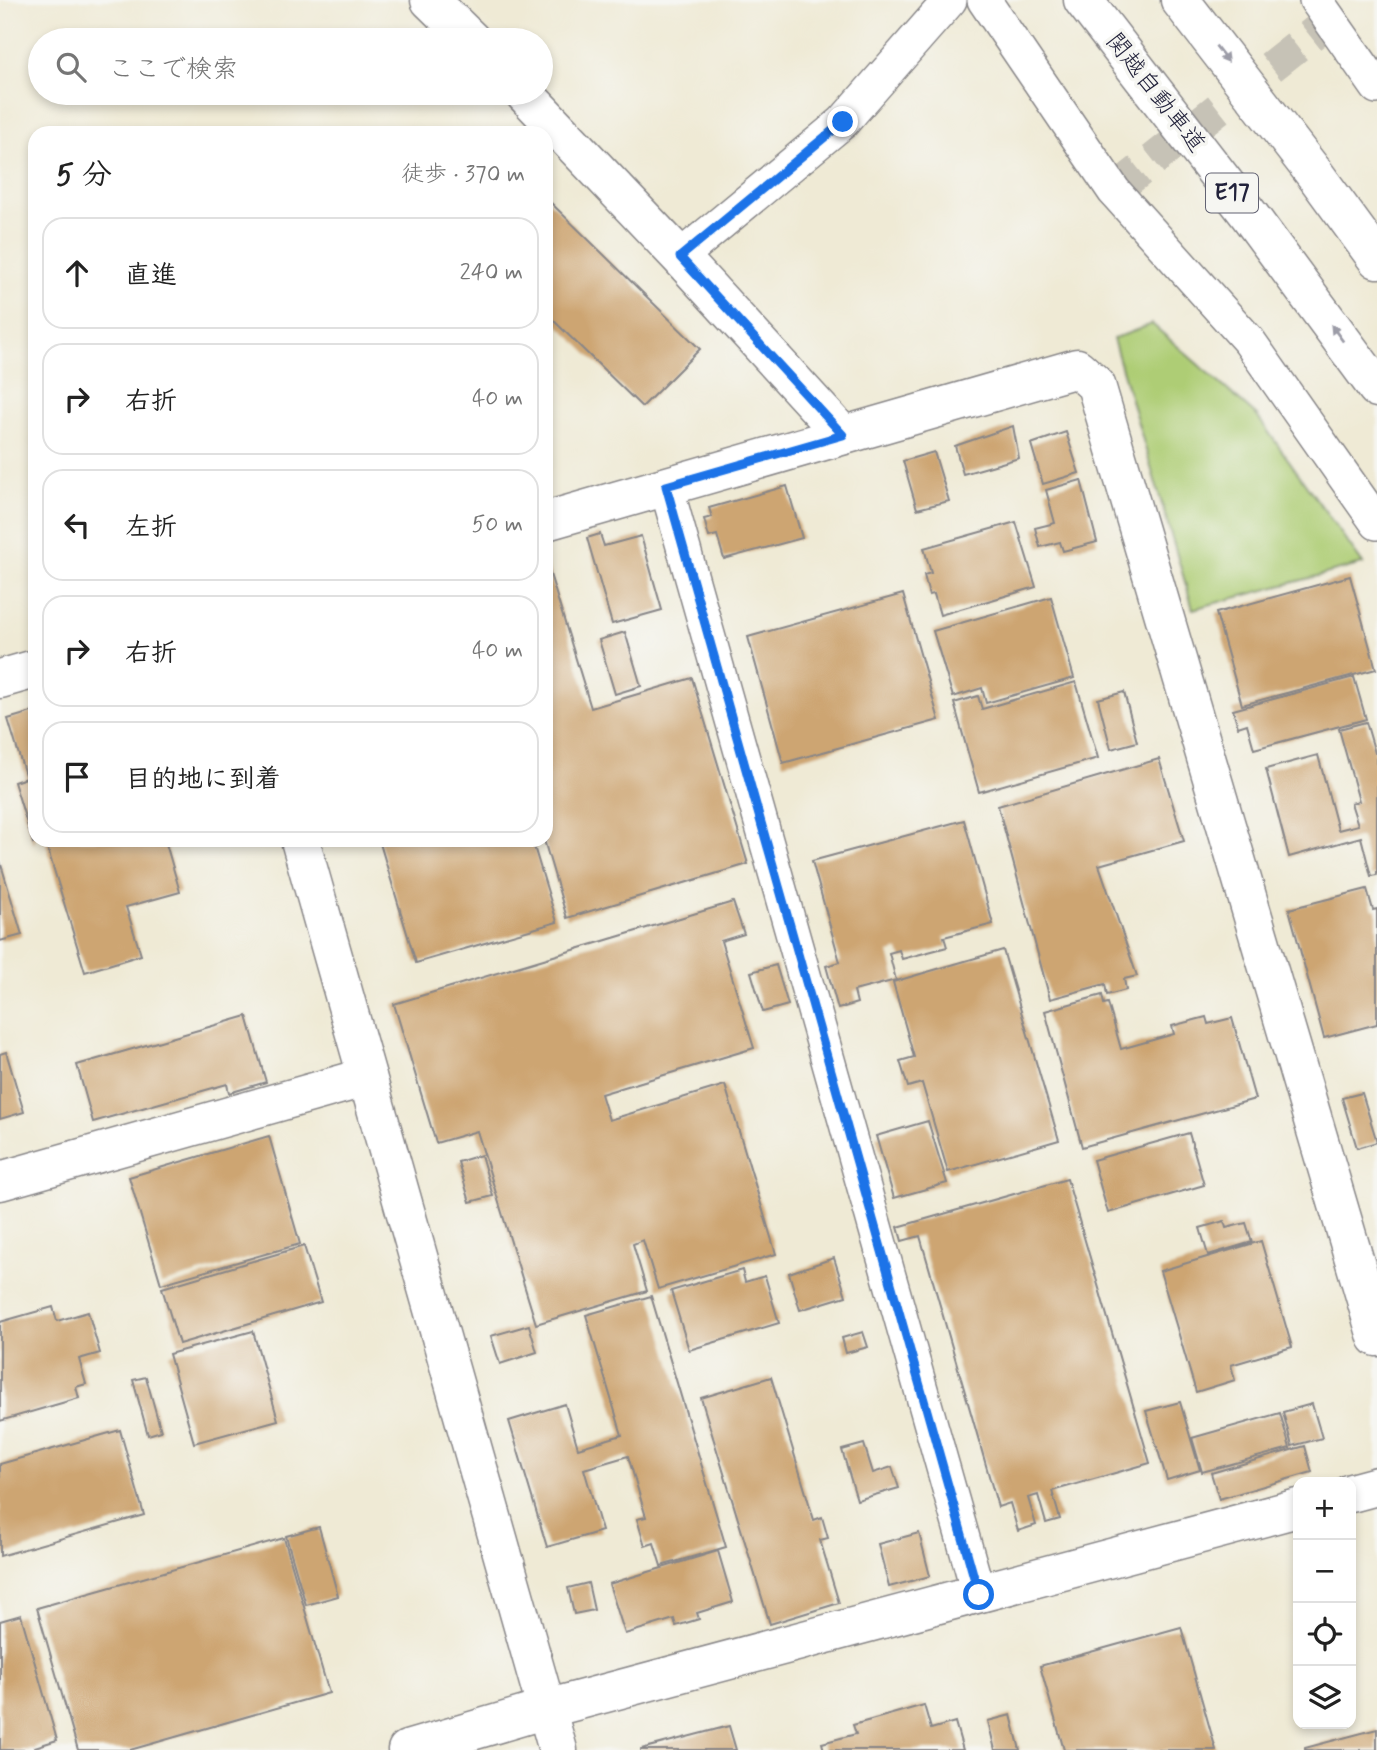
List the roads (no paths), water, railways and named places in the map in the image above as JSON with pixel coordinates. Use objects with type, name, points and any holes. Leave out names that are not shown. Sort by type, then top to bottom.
[{"type":"main road","points":[[430,0],[459,28]]},
{"type":"main road","name":"関越自動車道","points":[[1083,0],[1250,216],[1377,388]]},
{"type":"main road","points":[[1180,0],[1377,259]]},
{"type":"main road","points":[[535,105],[680,257],[843,435]]},
{"type":"main road","points":[[553,519],[1077,368],[1096,385],[1377,1337]]},
{"type":"main road","points":[[0,679],[28,671]]},
{"type":"main road","points":[[302,847],[558,1750]]},
{"type":"main road","points":[[0,1181],[367,1077]]},
{"type":"main road","points":[[1356,1492],[1377,1486]]},
{"type":"main road","points":[[407,1750],[1293,1508]]},
{"type":"street","points":[[680,257],[843,122],[950,0]]},
{"type":"street","points":[[984,0],[1114,191],[1249,341],[1377,523]]},
{"type":"street","points":[[1316,0],[1377,87]]},
{"type":"street","points":[[666,486],[979,1595]]},
{"type":"tunnel","points":[[1114,191],[1330,20]]}]
